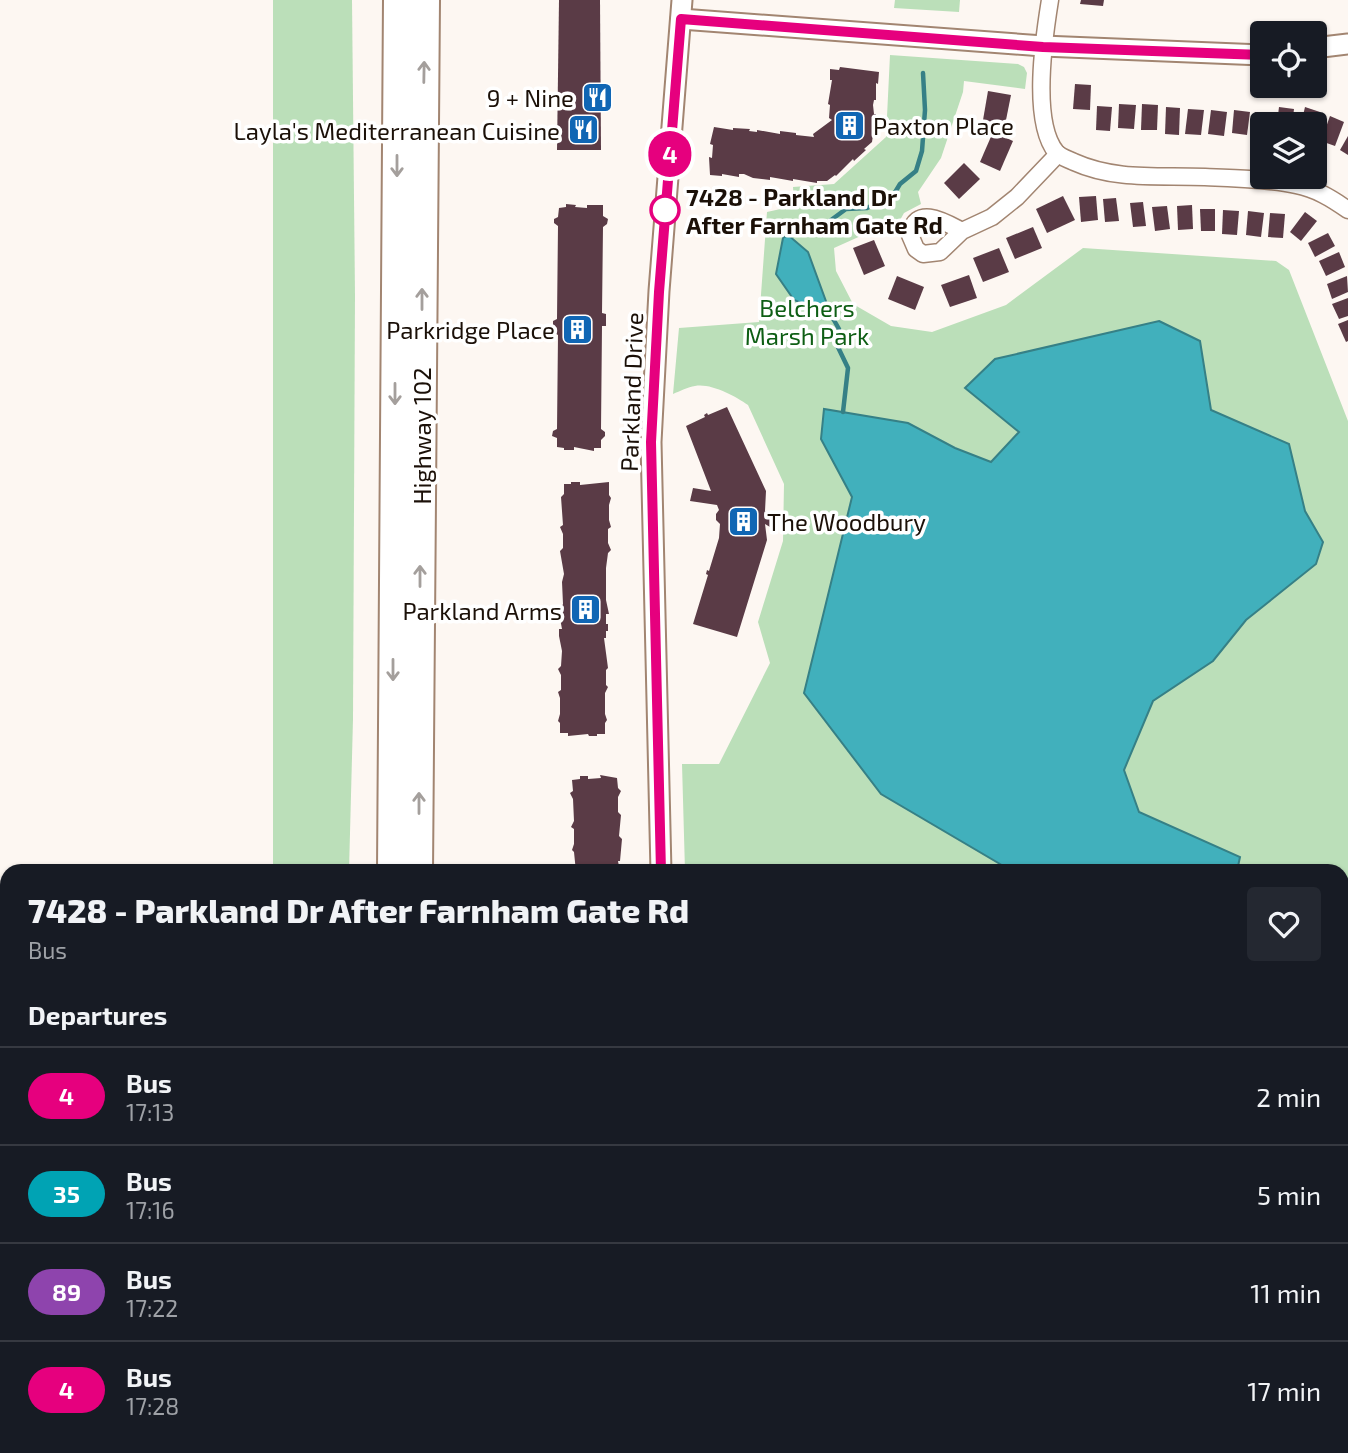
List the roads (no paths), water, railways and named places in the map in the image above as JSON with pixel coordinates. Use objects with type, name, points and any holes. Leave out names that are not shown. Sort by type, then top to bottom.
[{"type":"highway","name":"Highway 102","points":[[392,864],[398,0]]},
{"type":"highway","name":"Highway 102","points":[[418,864],[425,0]]},
{"type":"street","points":[[1050,0],[1043,47],[1042,116],[1051,144],[1058,154],[1087,168],[1128,176],[1206,177],[1295,184],[1324,194],[1348,210]]},
{"type":"street","points":[[681,9],[1043,47],[1250,55]]},
{"type":"street","name":"Parkland Drive","points":[[661,864],[651,442],[659,292],[681,9]]},
{"type":"street","points":[[1327,46],[1348,44]]},
{"type":"street","points":[[962,231],[992,217],[1017,197],[1058,154]]},
{"type":"water","points":[[788,235],[808,252],[831,315],[794,300],[776,274],[783,238]]},
{"type":"water","points":[[1159,321],[1200,341],[1211,410],[1289,444],[1305,511],[1323,542],[1316,564],[1246,620],[1213,661],[1153,701],[1124,770],[1139,812],[1240,857],[1238,864],[1000,864],[881,794],[804,693],[852,497],[821,439],[824,409],[908,423],[955,448],[991,462],[1019,432],[965,388],[995,359]]},
{"type":"waterway","points":[[788,235],[791,230],[809,226],[815,228],[827,223],[846,209],[867,208],[894,194],[900,184],[916,171],[922,151],[925,110],[923,73]]},
{"type":"waterway","points":[[831,315],[839,329],[836,343],[848,368],[843,412]]},
{"type":"place","name":"9 + Nine","points":[[597,97]]},
{"type":"place","name":"Paxton Place","points":[[850,125]]},
{"type":"place","name":"Layla's Mediterranean Cuisine","points":[[583,130]]},
{"type":"place","name":"7428 - Parkland Dr After Farnham Gate Rd","points":[[665,210]]},
{"type":"place","name":"Parkridge Place","points":[[578,329]]},
{"type":"place","name":"The Woodbury","points":[[744,521]]},
{"type":"place","name":"Parkland Arms","points":[[585,610]]},
{"type":"park label","name":"Belchers Marsh Park","points":[[807,321]]}]
